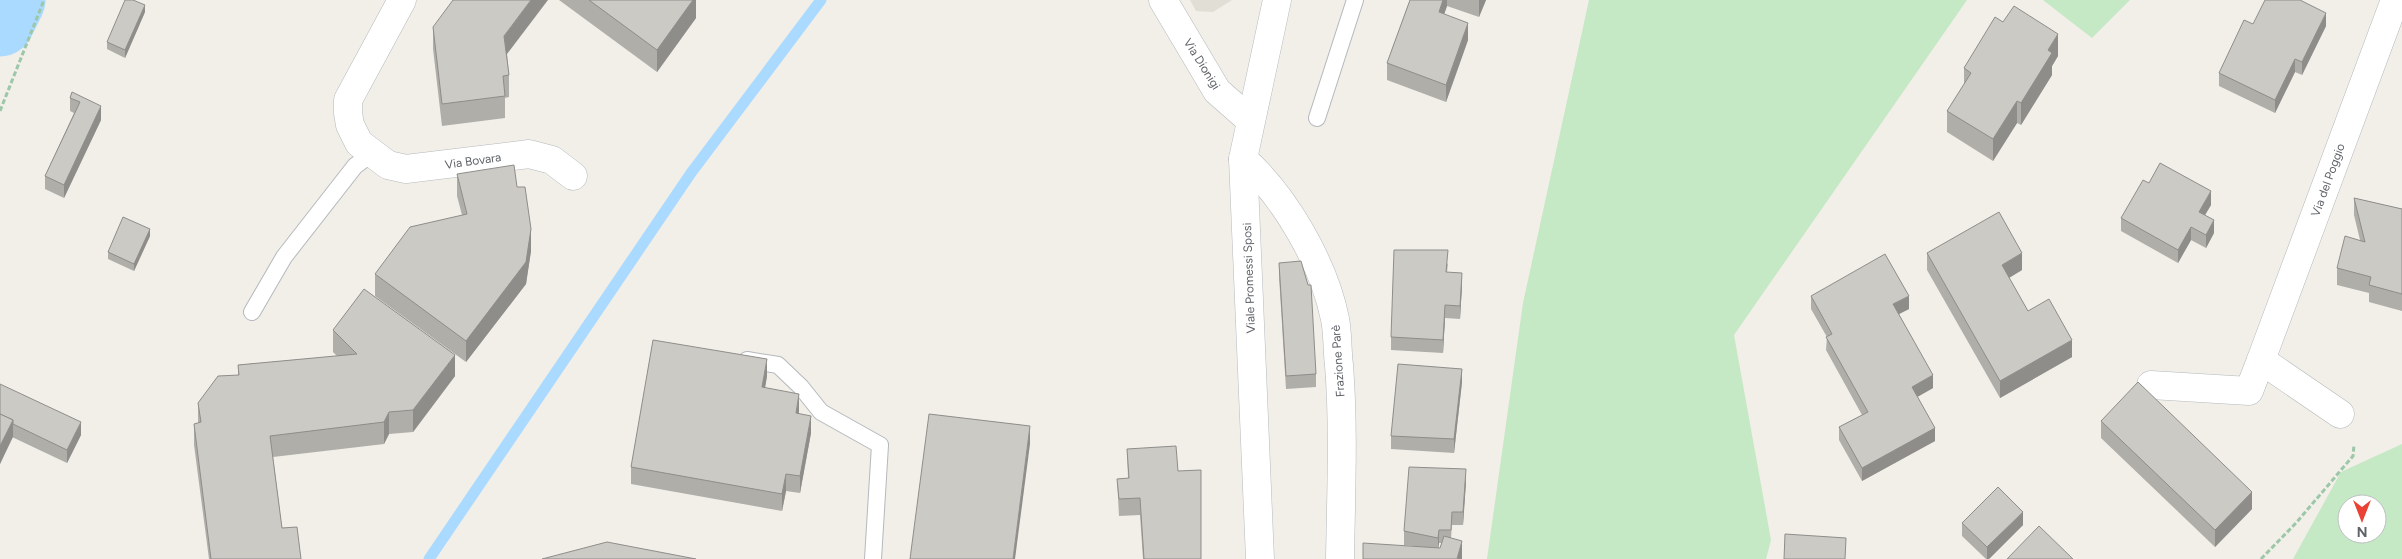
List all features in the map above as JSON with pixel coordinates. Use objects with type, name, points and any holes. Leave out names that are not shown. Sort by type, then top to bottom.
[{"type":"street","name":"Via Bovara","points":[[402,0],[348,100],[348,112],[353,132],[359,142],[371,154],[388,165],[406,169],[529,154],[552,160],[573,176]]},
{"type":"street","name":"Via Dionigi","points":[[1163,0],[1217,91],[1250,120]]},
{"type":"street","name":"Viale Promessi Sposi","points":[[1260,559],[1243,159],[1277,0]]},
{"type":"street","name":"Via del Poggio","points":[[2151,385],[2249,391],[2395,0]]},
{"type":"street","name":"Frazione Parè","points":[[1243,159],[1255,170],[1303,235],[1320,274],[1335,319],[1342,443],[1340,559]]},
{"type":"street","points":[[2261,360],[2340,414]]},
{"type":"lane","points":[[1317,118],[1355,0]]},
{"type":"lane","points":[[252,312],[284,257],[356,166],[371,154]]},
{"type":"lane","points":[[734,358],[778,365],[801,387],[821,412],[880,445],[873,559]]},
{"type":"path","points":[[0,111],[44,0]]},
{"type":"path","points":[[2261,559],[2296,523],[2353,456],[2357,427],[2340,414]]},
{"type":"shaded area","points":[[1190,0],[1232,0],[1213,12],[1196,11]]},
{"type":"green space","points":[[1589,0],[1967,0],[1734,335],[1771,540],[1766,559],[1487,559],[1523,303]]},
{"type":"green space","points":[[2043,0],[2130,0],[2092,38]]},
{"type":"green space","points":[[2402,444],[2402,559],[2293,559],[2341,472]]},
{"type":"building","points":[[125,0],[133,0],[145,5],[125,50],[107,42]]},
{"type":"building","points":[[453,0],[531,0],[504,36],[509,75],[503,76],[505,96],[442,104],[433,27]]},
{"type":"building","points":[[589,0],[693,0],[657,50]]},
{"type":"building","points":[[1410,0],[1443,0],[1439,12],[1468,23],[1446,85],[1387,63]]},
{"type":"building","points":[[2265,0],[2300,0],[2326,13],[2302,62],[2295,59],[2275,100],[2219,73],[2244,20],[2253,24]]},
{"type":"building","points":[[2014,6],[2058,34],[2048,50],[2052,53],[2021,103],[2017,101],[1993,139],[1947,111],[1971,73],[1964,68],[1995,17],[2003,22]]},
{"type":"building","points":[[72,92],[101,106],[64,185],[45,176],[80,102],[70,98]]},
{"type":"building","points":[[2160,163],[2211,191],[2199,212],[2214,220],[2206,235],[2191,227],[2178,250],[2121,218],[2143,180],[2149,183]]},
{"type":"building","points":[[514,165],[517,187],[525,187],[531,229],[526,262],[466,341],[375,274],[410,227],[467,214],[457,174]]},
{"type":"building","points":[[2354,198],[2402,209],[2402,294],[2369,285],[2371,277],[2337,268],[2345,236],[2365,242]]},
{"type":"building","points":[[1999,212],[2022,253],[2002,265],[2028,311],[2049,299],[2072,340],[2000,381],[1927,253]]},
{"type":"building","points":[[123,217],[150,229],[134,264],[108,252]]},
{"type":"building","points":[[1394,250],[1448,250],[1446,272],[1462,273],[1460,306],[1445,305],[1443,340],[1391,337]]},
{"type":"building","points":[[1885,254],[1909,296],[1893,304],[1933,375],[1912,387],[1935,428],[1862,468],[1839,427],[1868,412],[1826,337],[1832,334],[1811,296]]},
{"type":"building","points":[[1301,261],[1308,285],[1311,285],[1316,374],[1286,376],[1279,263]]},
{"type":"building","points":[[364,289],[455,355],[413,410],[389,412],[384,422],[270,436],[282,528],[297,527],[301,559],[211,559],[194,424],[201,422],[198,403],[218,376],[239,375],[238,365],[357,354],[333,330]]},
{"type":"building","points":[[653,340],[767,359],[762,387],[799,394],[796,413],[811,416],[800,476],[786,474],[782,494],[631,467]]},
{"type":"building","points":[[1398,364],[1462,369],[1454,439],[1391,436]]},
{"type":"building","points":[[2138,382],[2252,492],[2215,530],[2101,421]]},
{"type":"building","points":[[0,384],[81,422],[67,450],[13,424],[13,420],[0,414]]},
{"type":"building","points":[[0,414],[13,420],[0,446]]},
{"type":"building","points":[[929,414],[1030,426],[1013,559],[910,559]]},
{"type":"building","points":[[1176,446],[1178,471],[1201,470],[1201,559],[1144,559],[1140,498],[1119,499],[1117,479],[1129,478],[1127,449]]},
{"type":"building","points":[[1409,467],[1466,469],[1463,512],[1452,512],[1451,530],[1439,530],[1438,538],[1404,531]]},
{"type":"building","points":[[1998,487],[2023,512],[1987,547],[1962,523]]},
{"type":"building","points":[[2039,526],[2073,559],[2007,559]]},
{"type":"building","points":[[1785,534],[1846,538],[1845,559],[1784,559]]},
{"type":"building","points":[[1444,536],[1462,541],[1457,559],[1363,559],[1363,543],[1440,548]]},
{"type":"building","points":[[607,542],[696,559],[542,559]]},
{"type":"waterway","points":[[0,22],[11,0]]},
{"type":"waterway","points":[[429,559],[691,173],[821,0]]}]
